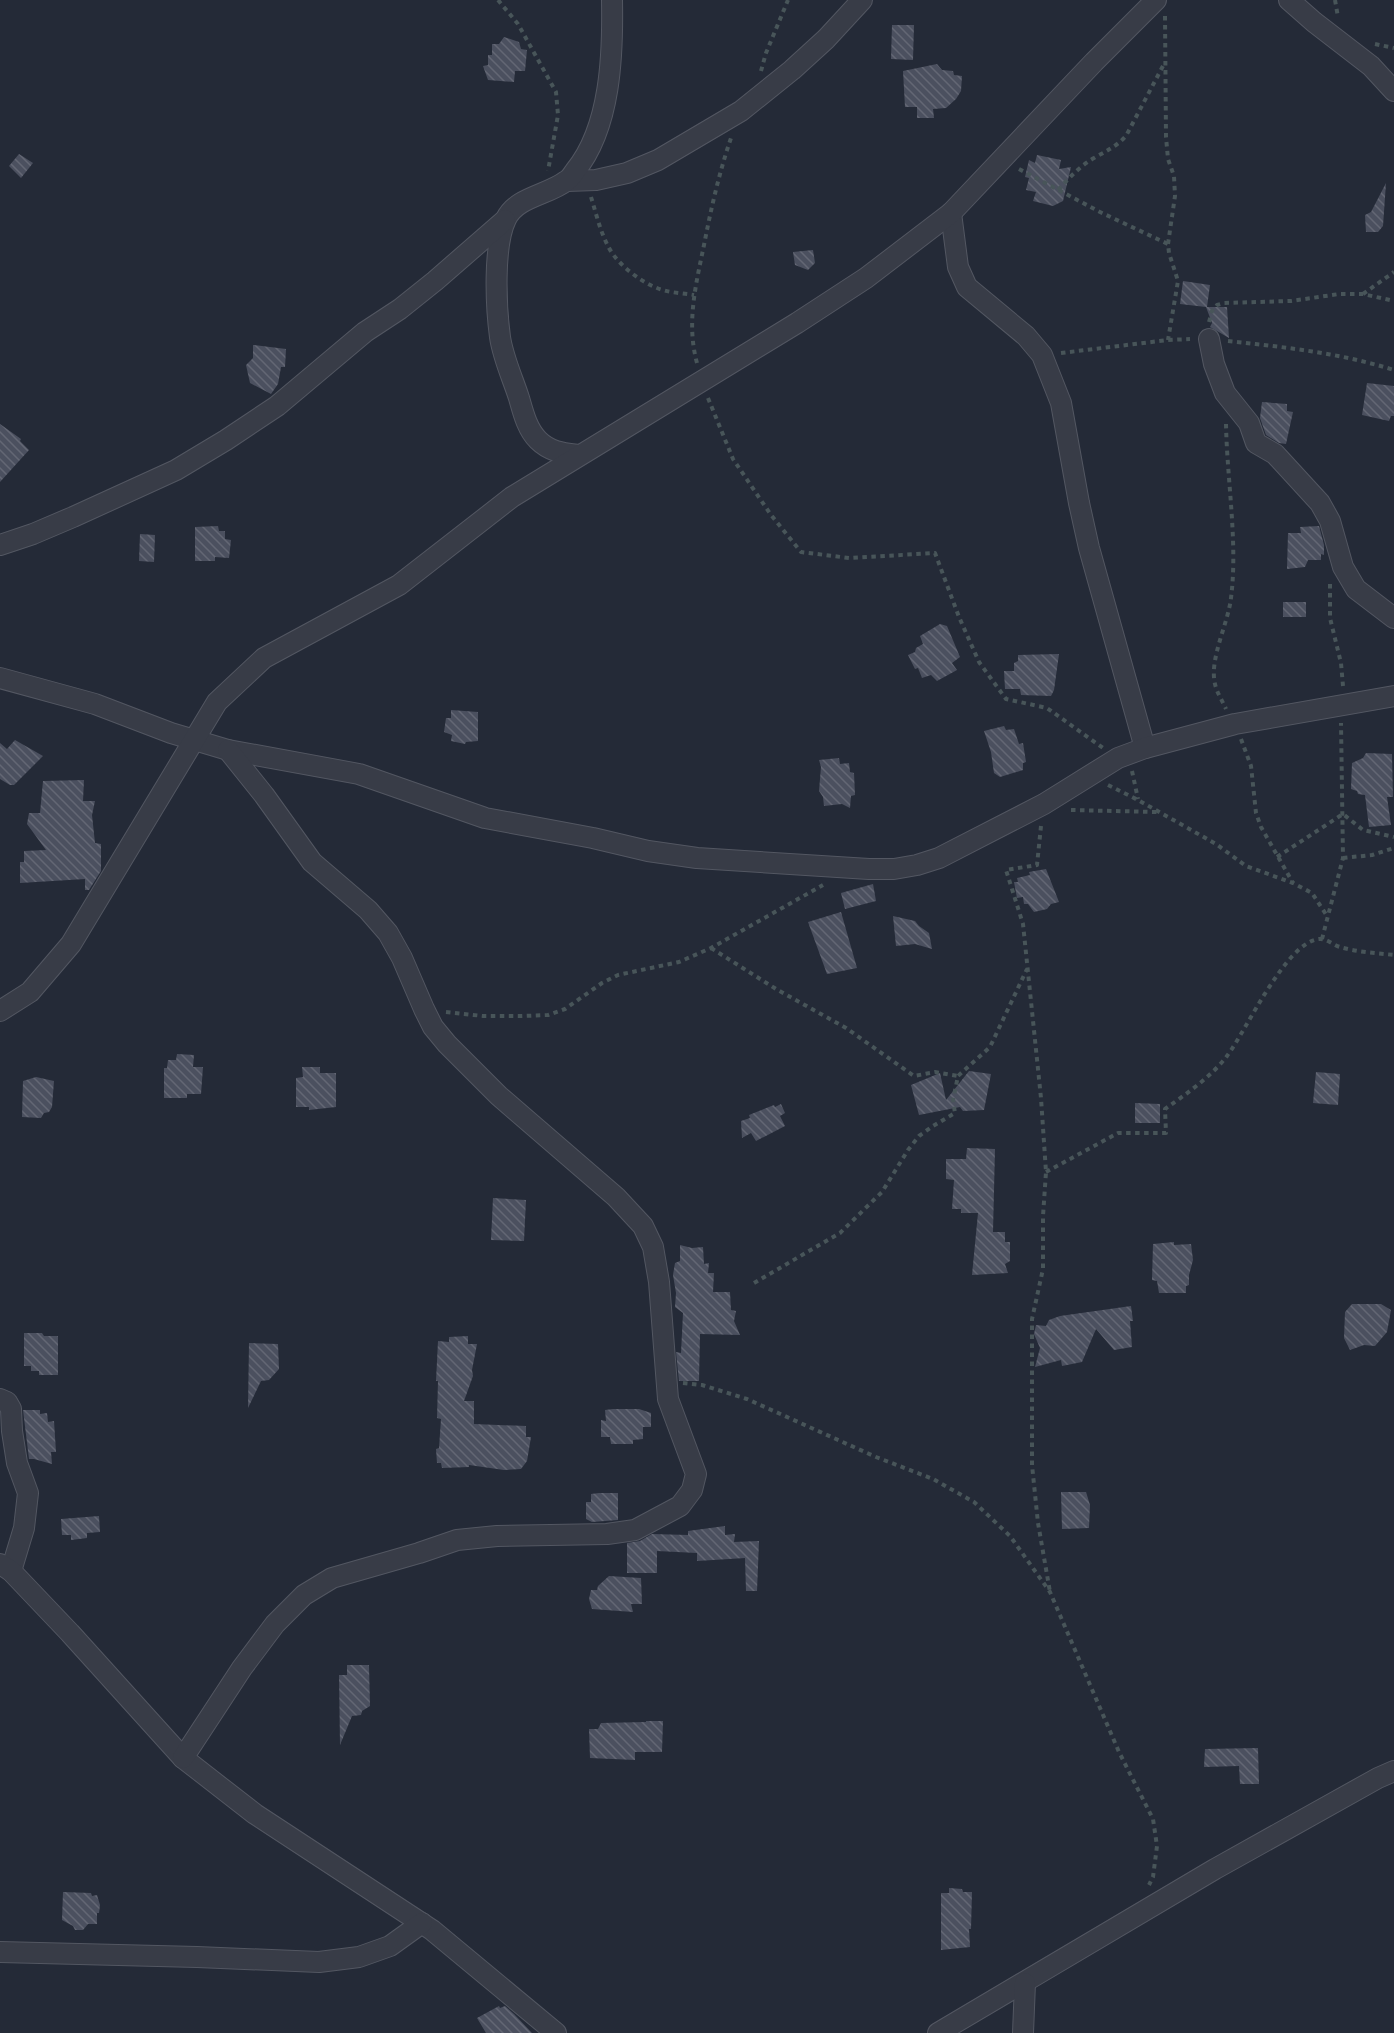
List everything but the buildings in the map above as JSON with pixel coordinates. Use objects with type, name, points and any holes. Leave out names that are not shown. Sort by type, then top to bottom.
[{"type":"street","points":[[577,181],[599,126],[611,67],[612,0]]},
{"type":"street","points":[[579,455],[558,453],[545,447],[535,437],[526,421],[500,339],[497,257],[500,237],[512,209],[544,192],[577,181],[611,178],[658,160],[741,111],[826,39],[862,0]]},
{"type":"street","points":[[1289,0],[1371,66],[1394,91]]},
{"type":"street","points":[[0,1011],[30,992],[71,944],[217,702],[264,658],[399,585],[512,497],[866,278],[951,213],[1094,62],[1161,5]]},
{"type":"street","points":[[951,213],[958,267],[967,287],[1026,336],[1042,355],[1061,403],[1089,548],[1109,615],[1130,753]]},
{"type":"street","points":[[0,545],[74,517],[176,470],[226,440],[277,406],[365,332],[400,309],[435,281],[506,220]]},
{"type":"street","points":[[1209,339],[1214,364],[1225,393],[1249,423],[1256,443],[1275,454],[1326,511],[1343,567],[1356,589],[1394,618]]},
{"type":"street","points":[[0,678],[95,704],[171,734],[228,750],[359,774],[485,818],[593,838],[648,851],[697,858],[894,869],[939,858],[1044,807],[1130,753],[1235,724],[1394,696]]},
{"type":"street","points":[[183,1758],[242,1668],[276,1624],[304,1595],[332,1578],[457,1540],[497,1536],[607,1534],[635,1530],[680,1506],[692,1490],[696,1474],[668,1399],[654,1247],[643,1226],[616,1197],[499,1096],[447,1044],[424,1009],[402,958],[388,933],[368,910],[312,862],[264,795],[228,750]]},
{"type":"street","points":[[0,1400],[7,1402],[12,1409],[12,1431],[17,1463],[28,1493],[24,1528],[5,1568],[70,1633],[183,1758],[255,1814],[422,1923],[556,2033]]},
{"type":"street","points":[[938,2033],[1215,1869],[1394,1771]]},
{"type":"street","points":[[0,1952],[197,1956],[319,1962],[359,1957],[390,1946],[422,1923]]},
{"type":"street","points":[[1023,2033],[1025,1983]]},
{"type":"path","points":[[498,0],[518,24],[556,92],[558,115],[544,192]]},
{"type":"path","points":[[760,95],[761,68],[788,0]]},
{"type":"path","points":[[1161,5],[1168,159],[1174,176],[1175,196],[1168,244],[1178,281],[1168,340]]},
{"type":"path","points":[[1058,190],[1075,172],[1117,146],[1126,136],[1164,63]]},
{"type":"path","points":[[741,111],[723,161],[694,295],[692,324],[695,353],[702,381],[733,459],[771,515],[801,552],[849,558],[935,553],[978,662],[1006,699],[1047,708],[1130,753],[1138,800]]},
{"type":"path","points":[[1002,160],[1168,244]]},
{"type":"path","points":[[577,181],[609,248],[623,265],[656,288],[694,295]]},
{"type":"path","points":[[1363,294],[1394,272]]},
{"type":"path","points":[[1209,339],[1209,320],[1216,305],[1339,294],[1363,294],[1394,301]]},
{"type":"path","points":[[1225,393],[1232,569],[1231,598],[1215,665],[1214,681],[1218,694],[1235,724],[1251,766],[1256,813],[1260,827],[1293,883]]},
{"type":"path","points":[[1322,939],[1343,858],[1341,706],[1343,678],[1330,618],[1330,582]]},
{"type":"path","points":[[1091,776],[1216,844],[1246,866],[1293,883],[1312,893],[1327,916]]},
{"type":"path","points":[[1050,1592],[1038,1523],[1032,1466],[1032,1319],[1043,1269],[1046,1172],[1041,1098],[1023,924],[1006,870],[1037,865],[1044,807],[1160,812]]},
{"type":"path","points":[[1276,857],[1343,814]]},
{"type":"path","points":[[1343,814],[1363,830],[1394,837]]},
{"type":"path","points":[[1343,858],[1372,855],[1394,848]]},
{"type":"path","points":[[424,1009],[483,1016],[548,1015],[566,1010],[602,983],[618,975],[679,962],[711,948],[821,887],[845,868]]},
{"type":"path","points":[[1046,1172],[1118,1133],[1166,1133],[1165,1109],[1196,1086],[1227,1056],[1281,970],[1310,941],[1322,939],[1338,947],[1394,955]]},
{"type":"path","points":[[711,948],[776,989],[846,1028],[914,1076],[936,1072],[958,1076]]},
{"type":"path","points":[[754,1283],[840,1233],[882,1192],[919,1136],[955,1113],[953,1100],[958,1076],[990,1047],[1027,969]]},
{"type":"path","points":[[668,1382],[702,1385],[747,1399],[933,1479],[974,1502],[993,1518],[1010,1536],[1050,1592],[1119,1752],[1153,1819],[1157,1846],[1153,1877],[1148,1887]]}]
